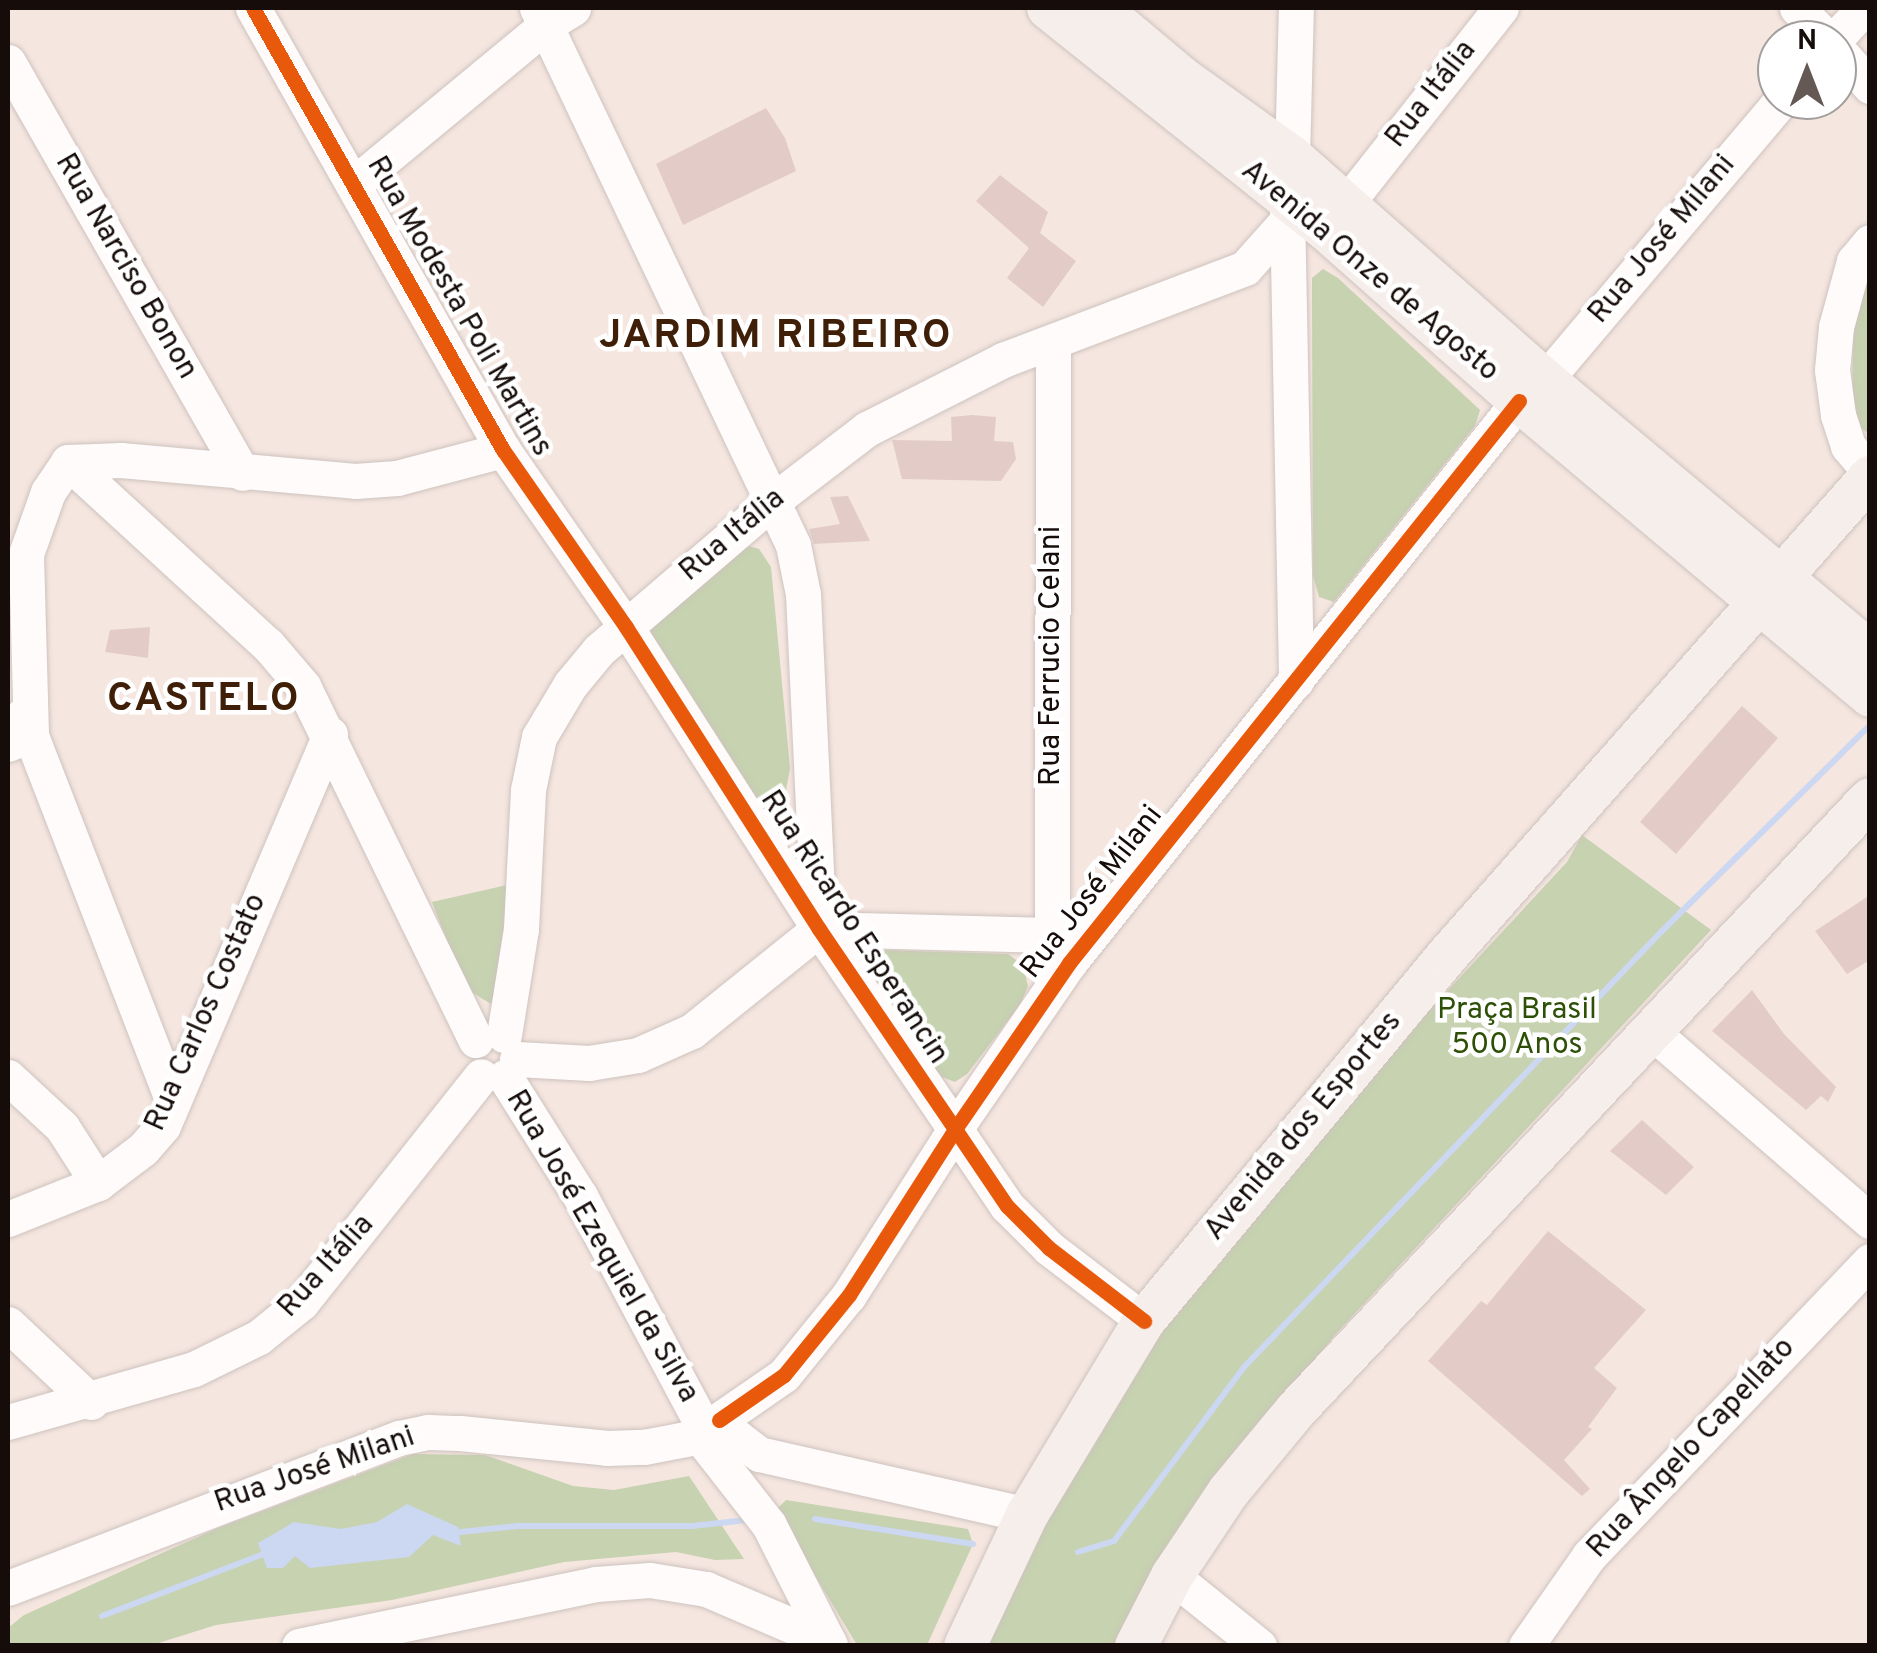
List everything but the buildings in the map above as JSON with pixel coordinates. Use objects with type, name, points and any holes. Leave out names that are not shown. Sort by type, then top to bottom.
[{"type":"main road","name":"Avenida Onze de Agosto","points":[[1048,8],[1308,202],[1769,590],[1870,696]]},
{"type":"main road","name":"Avenida Onze de Agosto","points":[[1099,8],[1181,78],[1308,202]]},
{"type":"main road","name":"Avenida dos Esportes","points":[[965,1646],[1027,1515],[1144,1321],[1447,956],[1870,474]]},
{"type":"main road","name":"Avenida Onze de Agosto","points":[[1769,590],[1870,652]]},
{"type":"main road","points":[[1136,1646],[1172,1576],[1229,1491],[1296,1410],[1870,799]]},
{"type":"street","name":"Rua Modesta Poli Martins","points":[[253,8],[504,450],[626,628]]},
{"type":"street","points":[[1296,8],[1308,202],[1290,274],[1296,681]]},
{"type":"street","name":"Rua Itália","points":[[1308,202],[1500,8]]},
{"type":"street","points":[[355,183],[552,13],[794,544],[803,594],[819,929]]},
{"type":"street","name":"Rua Narciso Bonon","points":[[12,81],[242,473]]},
{"type":"street","name":"Rua José Milani","points":[[8,1588],[399,1438],[428,1432],[460,1433],[607,1448],[644,1447],[708,1428],[784,1375],[850,1295],[955,1130],[1061,949],[1296,681],[1532,390],[1765,120]]},
{"type":"street","points":[[1245,268],[1308,202]]},
{"type":"street","points":[[1870,242],[1854,261],[1836,327],[1832,370],[1838,415],[1848,446],[1870,474]]},
{"type":"street","points":[[1245,268],[1290,274]]},
{"type":"street","name":"Rua Itália","points":[[8,1422],[90,1402],[194,1369],[259,1338],[288,1314],[375,1216],[450,1111],[496,1058],[521,929],[528,790],[539,738],[570,685],[626,628],[774,500],[867,428],[1003,360],[1245,268]]},
{"type":"street","name":"Rua Ferrucio Celani","points":[[1053,344],[1061,949]]},
{"type":"street","points":[[19,739],[26,554],[48,492],[68,462],[121,460],[355,481],[397,478],[504,450]]},
{"type":"street","name":"Rua José Ezequiel da Silva","points":[[68,462],[268,646],[303,686],[496,1058],[580,1196],[708,1428],[769,1525],[829,1643]]},
{"type":"street","name":"Rua Ricardo Esperancin","points":[[626,628],[819,929],[1021,1220],[1049,1248],[1144,1321]]},
{"type":"street","points":[[8,677],[19,739],[173,1100]]},
{"type":"street","name":"Rua Carlos Costato","points":[[8,1220],[98,1184],[143,1148],[163,1126],[330,734]]},
{"type":"street","name":"Rua Ricardo Esperancin","points":[[756,831],[796,828],[813,812]]},
{"type":"street","points":[[496,1058],[589,1063],[656,1047],[692,1032],[819,929],[1061,949]]},
{"type":"street","points":[[1660,1023],[1870,1194]]},
{"type":"street","points":[[1660,1023],[1870,1220]]},
{"type":"street","points":[[8,1077],[62,1127],[98,1184]]},
{"type":"street","name":"Rua Ângelo Capellato","points":[[1526,1646],[1590,1556],[1870,1261]]},
{"type":"street","points":[[8,1324],[90,1402]]},
{"type":"street","points":[[708,1428],[759,1454],[1027,1515]]},
{"type":"street","points":[[769,1525],[770,1491],[806,1466]]},
{"type":"street","points":[[1172,1576],[1260,1646]]},
{"type":"street","points":[[299,1646],[596,1584],[650,1580],[706,1589],[829,1643]]},
{"type":"green space","points":[[1869,264],[1869,434],[1852,421],[1853,333]]},
{"type":"green space","points":[[1323,269],[1338,278],[1480,410],[1475,426],[1334,602],[1319,597],[1313,575],[1312,278]]},
{"type":"green space","points":[[745,545],[759,549],[771,567],[790,768],[784,802],[778,814],[767,819],[646,630]]},
{"type":"green space","name":"Praça Brasil 500 Anos","points":[[1582,835],[1711,930],[1334,1336],[1172,1541],[1120,1645],[975,1646],[1039,1520],[1231,1224],[1567,862]]},
{"type":"green space","points":[[507,885],[500,987],[491,1004],[473,993],[457,967],[432,902]]},
{"type":"green space","points":[[883,950],[1008,954],[1023,965],[1028,986],[1020,1005],[967,1074],[955,1082],[942,1077],[930,1064],[869,976],[868,963]]},
{"type":"green space","points":[[413,1454],[485,1455],[573,1486],[614,1490],[689,1476],[744,1559],[715,1560],[676,1552],[564,1562],[392,1600],[216,1625],[152,1645],[8,1646],[8,1628],[24,1615],[218,1528]]},
{"type":"green space","points":[[786,1500],[968,1529],[973,1544],[927,1645],[857,1645],[782,1521],[778,1508]]},
{"type":"water","points":[[407,1504],[458,1527],[461,1546],[433,1535],[409,1557],[310,1568],[295,1556],[283,1568],[267,1568],[258,1543],[294,1522],[341,1529],[377,1522]]},
{"type":"waterway","points":[[1078,1552],[1114,1541],[1244,1367],[1662,931],[1867,728]]},
{"type":"waterway","points":[[815,1519],[973,1544]]},
{"type":"waterway","points":[[451,1533],[518,1526],[692,1526],[747,1520]]},
{"type":"waterway","points":[[102,1616],[269,1552]]},
{"type":"cycle path","points":[[253,8],[503,450],[626,627],[819,929],[1007,1206],[1049,1248],[1144,1321]]},
{"type":"cycle path","points":[[719,1420],[784,1375],[849,1295],[955,1129],[1069,963],[1519,401]]},
{"type":"district","name":"JARDIM RIBEIRO","points":[[776,337]]},
{"type":"district","name":"CASTELO","points":[[204,700]]}]
